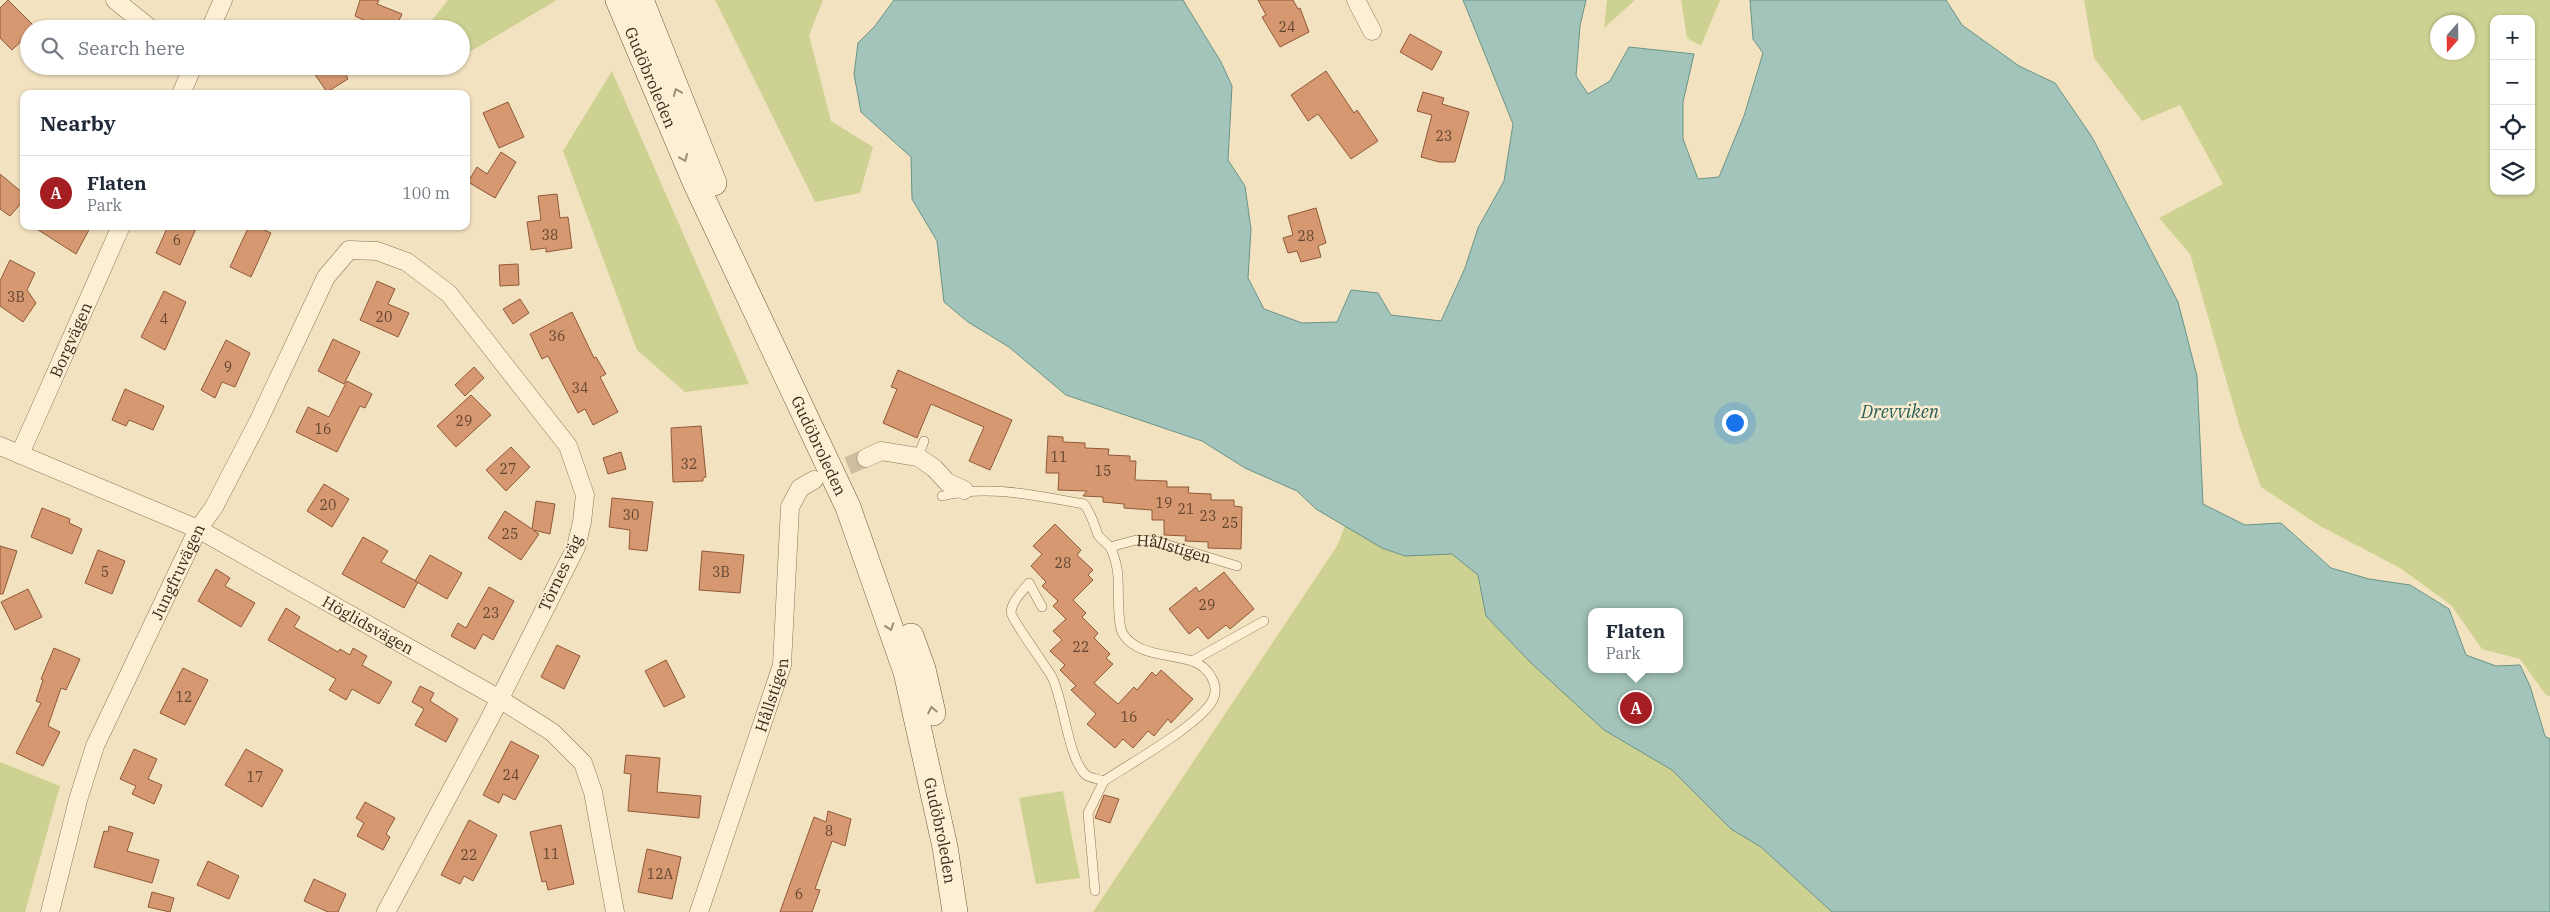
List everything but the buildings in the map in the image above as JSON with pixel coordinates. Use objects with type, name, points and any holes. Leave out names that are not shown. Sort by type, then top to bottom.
[{"type":"main road","name":"Gudöbroleden","points":[[618,0],[694,182],[848,507],[906,672],[945,847],[955,912]]},
{"type":"main road","name":"Gudöbroleden","points":[[640,0],[709,173],[861,500],[924,669],[972,912]]},
{"type":"street","points":[[115,0],[140,20]]},
{"type":"street","points":[[214,20],[223,0]]},
{"type":"street","points":[[1356,0],[1372,31]]},
{"type":"street","points":[[183,90],[189,75]]},
{"type":"street","name":"Borgvägen","points":[[20,454],[119,230]]},
{"type":"street","name":"Jungfruvägen","points":[[50,912],[78,800],[95,746],[198,529],[214,508],[258,422],[326,277],[349,250]]},
{"type":"street","name":"Törnes väg","points":[[349,250],[377,251],[407,262],[449,294],[568,446],[585,495],[582,522],[576,547],[498,698],[489,720],[386,912]]},
{"type":"street","name":"Höglidsvägen","points":[[0,446],[198,529],[498,698],[552,732],[583,763],[594,792],[615,912]]},
{"type":"street","points":[[866,458],[881,451],[921,449],[934,468],[947,482],[964,490]]},
{"type":"street","name":"Hållstigen","points":[[699,912],[782,664],[790,507],[800,488],[814,480]]},
{"type":"lane","name":"Hållstigen","points":[[942,496],[964,490],[1004,490],[1084,504],[1089,510],[1100,537],[1110,547],[1118,577],[1122,633],[1131,643],[1146,650],[1192,661],[1203,666],[1210,675],[1215,686],[1212,702],[1193,722],[1104,781]]},
{"type":"lane","name":"Hållstigen","points":[[1110,547],[1136,540],[1155,541],[1237,566]]},
{"type":"lane","points":[[1042,606],[1029,584],[1015,600],[1012,612],[1014,622],[1036,650],[1053,678],[1077,761],[1086,776],[1104,781],[1088,813],[1095,891]]},
{"type":"lane","points":[[1192,661],[1264,621]]},
{"type":"green space","points":[[448,0],[557,0],[470,52],[470,20],[432,20]]},
{"type":"green space","points":[[715,0],[823,0],[809,35],[831,121],[873,147],[860,193],[815,202]]},
{"type":"green space","points":[[1607,0],[1635,0],[1604,28]]},
{"type":"green space","points":[[1681,0],[1720,0],[1701,46],[1687,38]]},
{"type":"green space","points":[[2084,0],[2550,0],[2550,696],[2546,695],[2520,659],[2482,649],[2451,605],[2400,568],[2320,526],[2261,487],[2240,428],[2190,254],[2159,218],[2223,184],[2180,105],[2142,121],[2094,58]]},
{"type":"green space","points":[[612,71],[749,384],[685,392],[637,350],[563,151]]},
{"type":"green space","points":[[1390,413],[2258,912],[1093,912],[1337,546]]},
{"type":"green space","points":[[0,762],[60,786],[25,912],[0,912]]},
{"type":"green space","points":[[1063,791],[1080,878],[1036,884],[1019,798]]},
{"type":"water","name":"Drevviken","points":[[894,0],[1183,0],[1221,62],[1232,86],[1228,160],[1245,186],[1251,229],[1248,278],[1264,309],[1302,323],[1337,322],[1351,290],[1378,293],[1391,315],[1441,321],[1465,268],[1478,228],[1504,181],[1513,124],[1463,0],[1586,0],[1580,26],[1576,76],[1588,94],[1610,81],[1629,47],[1694,54],[1683,102],[1683,139],[1698,179],[1719,177],[1744,116],[1763,53],[1753,39],[1750,0],[1946,0],[1962,25],[2019,66],[2055,83],[2092,137],[2178,302],[2197,376],[2203,504],[2245,525],[2281,523],[2331,568],[2369,579],[2410,585],[2449,609],[2466,655],[2496,666],[2520,665],[2530,686],[2545,736],[2550,739],[2550,912],[1832,912],[1761,847],[1731,829],[1672,770],[1604,730],[1530,662],[1486,616],[1478,575],[1452,554],[1405,556],[1382,548],[1316,509],[1297,491],[1245,468],[1202,441],[1066,395],[1009,347],[968,322],[944,302],[937,241],[912,199],[911,157],[861,112],[854,74],[858,43],[875,26]]},
{"type":"tunnel","points":[[823,476],[866,458]]},
{"type":"place","name":"Flaten","points":[[1636,708]]}]
